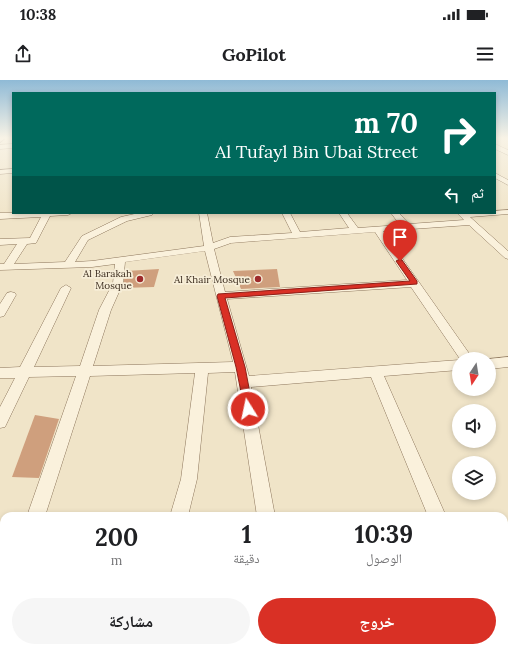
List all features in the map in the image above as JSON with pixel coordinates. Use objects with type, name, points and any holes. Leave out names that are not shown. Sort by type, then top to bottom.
[{"type":"street","points":[[0,172],[12,171]]},
{"type":"street","points":[[496,176],[508,183]]},
{"type":"street","points":[[496,213],[508,212]]},
{"type":"street","points":[[0,216],[47,214],[33,241],[0,242]]},
{"type":"street","points":[[68,265],[85,238],[124,219],[145,214]]},
{"type":"street","points":[[203,214],[211,262],[241,367],[265,512]]},
{"type":"street","points":[[287,214],[297,234]]},
{"type":"street","points":[[344,214],[355,230]]},
{"type":"street","points":[[396,214],[406,227]]},
{"type":"street","points":[[462,214],[508,256]]},
{"type":"street","points":[[3,267],[92,264],[209,248],[230,240],[471,222]]},
{"type":"street","points":[[378,229],[462,352]]},
{"type":"street","points":[[3,267],[24,241]]},
{"type":"street","points":[[37,512],[86,371],[105,310],[118,283],[120,260]]},
{"type":"street","points":[[221,296],[415,283]]},
{"type":"street","points":[[0,422],[66,288]]},
{"type":"street","points":[[0,313],[12,295]]},
{"type":"street","points":[[496,363],[508,362]]},
{"type":"street","points":[[244,382],[452,366]]},
{"type":"street","points":[[0,373],[241,367]]},
{"type":"street","points":[[180,512],[189,479],[202,368]]},
{"type":"street","points":[[375,371],[435,512]]},
{"type":"building","name":"Al Barakah Mosque","points":[[159,269],[154,287],[122,288],[126,271]]},
{"type":"building","name":"Al Khair Mosque","points":[[277,269],[280,287],[241,289],[233,271]]},
{"type":"building","points":[[35,415],[59,419],[39,478],[12,477]]},
{"type":"place","name":"Al Barakah Mosque","points":[[140,279]]},
{"type":"place","name":"Al Khair Mosque","points":[[258,279]]},
{"type":"route","points":[[248,409],[241,367],[221,296],[415,283],[400,261]]}]
